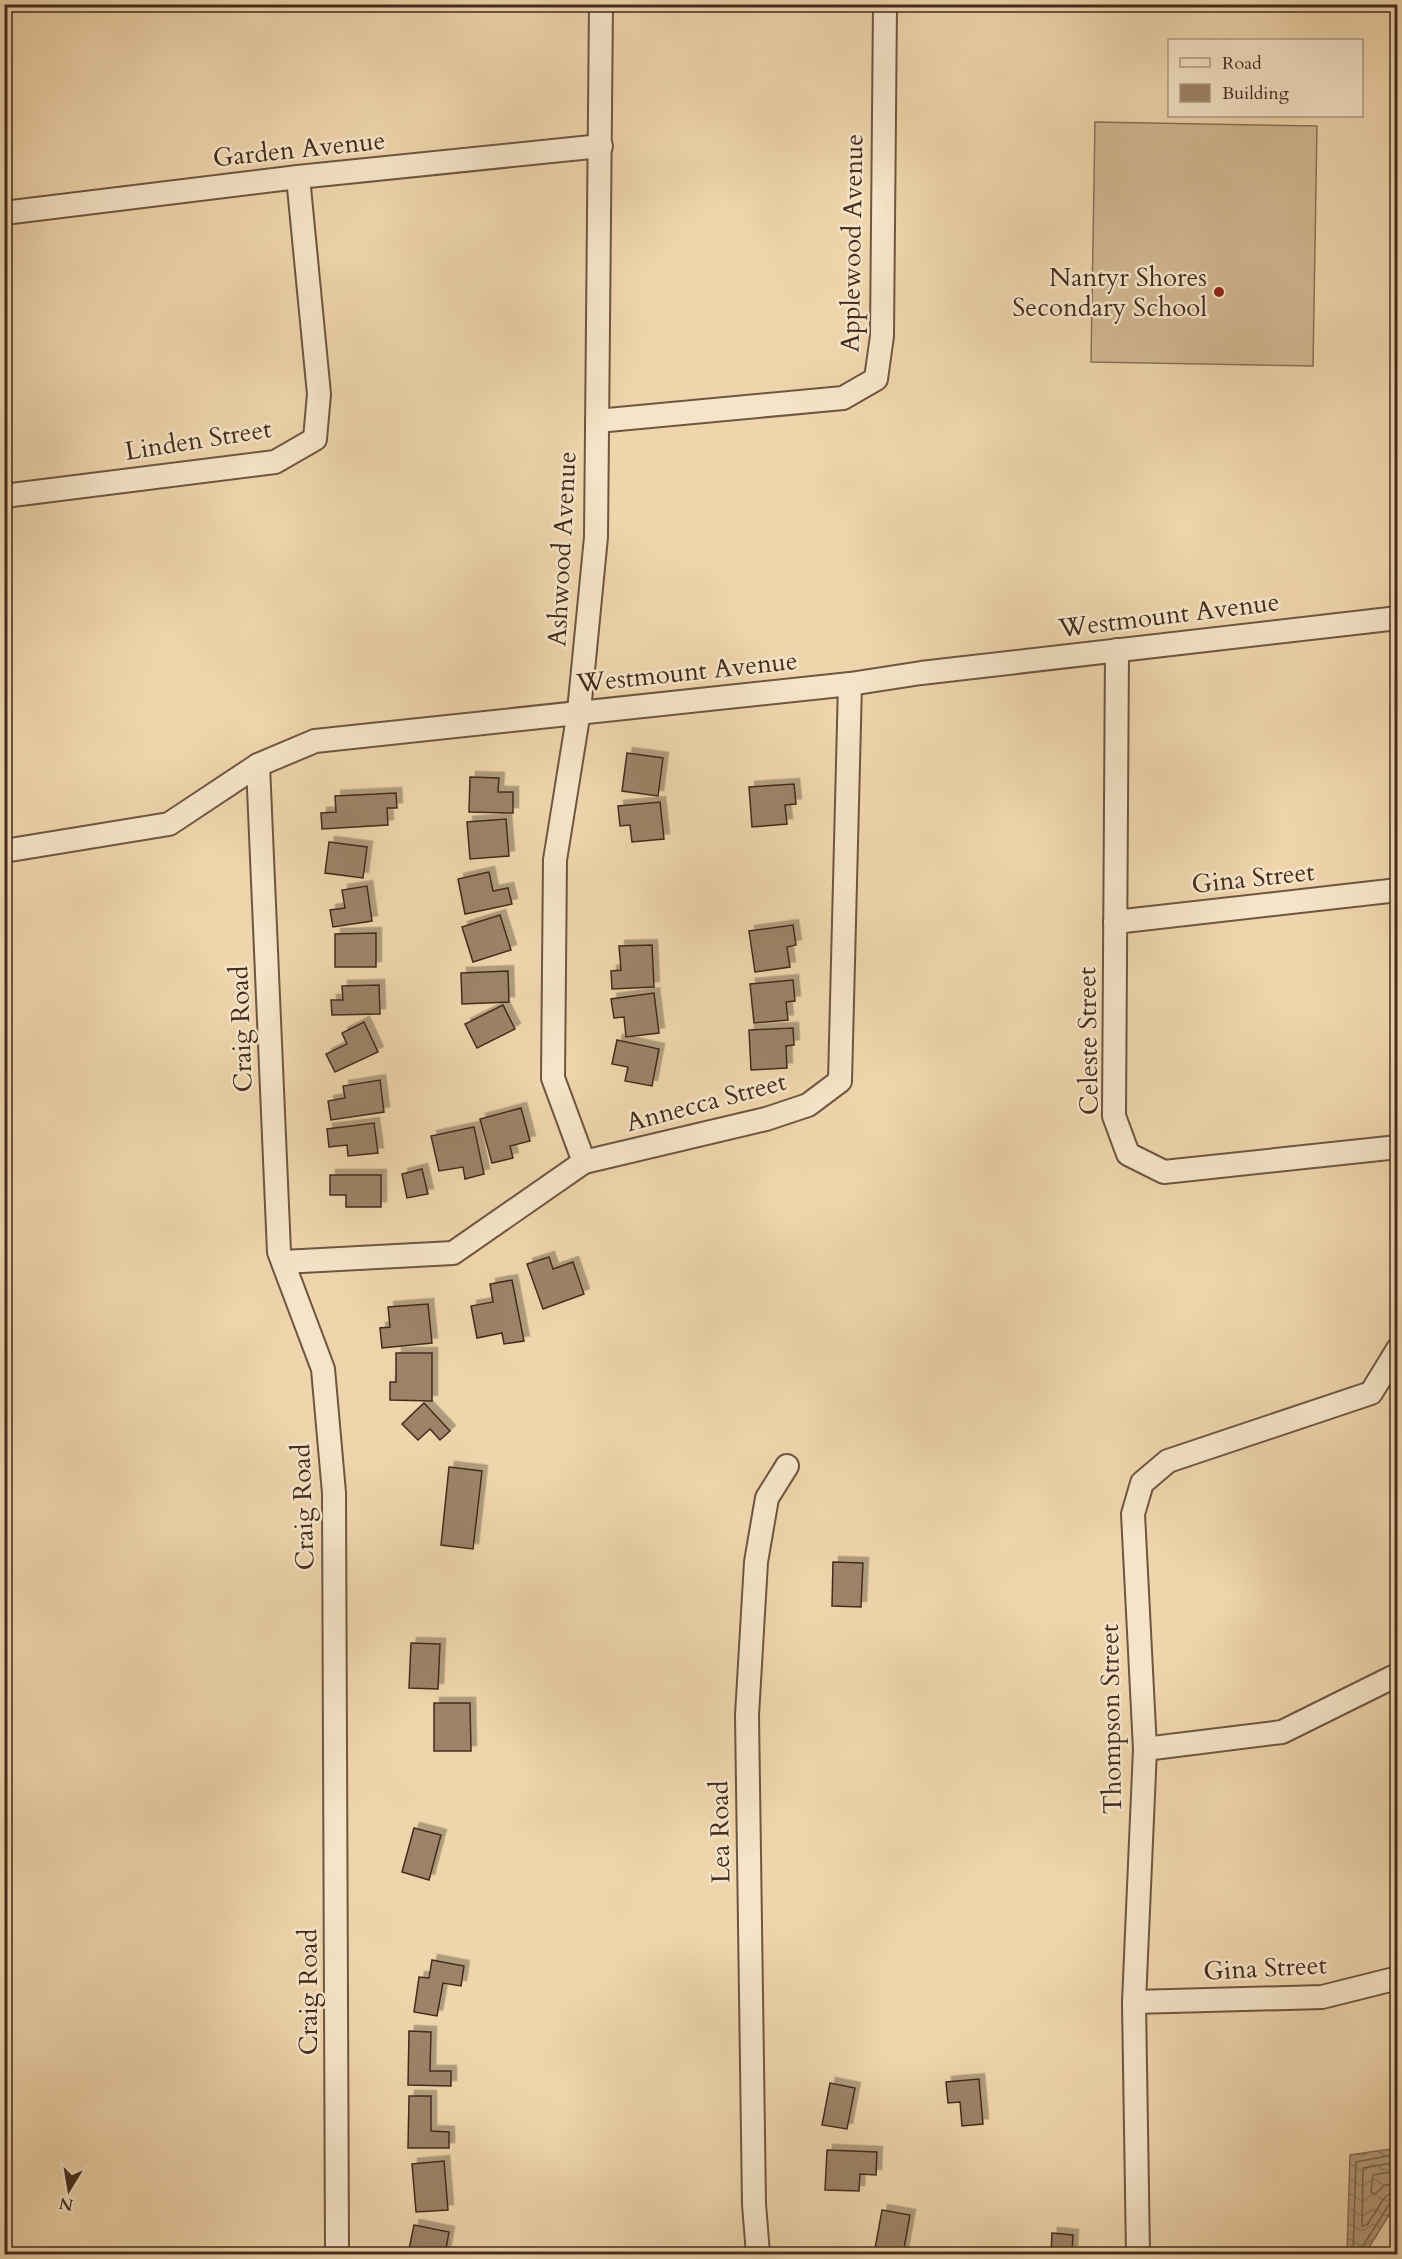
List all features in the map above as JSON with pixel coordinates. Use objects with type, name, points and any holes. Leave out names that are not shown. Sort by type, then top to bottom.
[{"type":"street","name":"Ashwood Avenue","points":[[584,1162],[553,1078],[555,860],[579,711],[596,537],[602,4]]},
{"type":"street","name":"Applewood Avenue","points":[[597,421],[843,398],[876,378],[882,336],[885,4]]},
{"type":"street","name":"Garden Avenue","points":[[4,213],[298,177],[601,146]]},
{"type":"street","name":"Linden Street","points":[[4,496],[275,462],[315,439],[319,393],[298,177]]},
{"type":"street","name":"Westmount Avenue","points":[[4,851],[169,824],[258,765],[315,741],[579,711],[850,684],[921,673],[1398,618]]},
{"type":"street","name":"Celeste Street","points":[[1117,650],[1114,1116],[1128,1154],[1164,1172],[1398,1147]]},
{"type":"street","name":"Annecca Street","points":[[283,1262],[453,1253],[584,1162],[766,1119],[808,1105],[840,1081],[850,684]]},
{"type":"street","name":"Craig Road","points":[[258,765],[279,1252],[323,1369],[334,1493],[337,2254]]},
{"type":"street","name":"Gina Street","points":[[1115,922],[1398,890]]},
{"type":"street","name":"Thompson Street","points":[[1138,2254],[1134,2002],[1145,1749],[1133,1514],[1142,1483],[1168,1461],[1371,1393],[1398,1349]]},
{"type":"street","name":"Lea Road","points":[[758,2254],[754,2204],[747,1715],[756,1562],[767,1498],[787,1467]]},
{"type":"street","points":[[1145,1749],[1282,1732],[1393,1677]]},
{"type":"street","name":"Gina Street","points":[[1134,2002],[1322,1997],[1398,1978]]},
{"type":"shaded area","points":[[1095,122],[1317,126],[1313,366],[1091,362]]},
{"type":"water","points":[[1397,2148],[1397,2202],[1365,2254],[1347,2254],[1350,2155]]},
{"type":"building","points":[[627,753],[663,758],[658,796],[622,791]]},
{"type":"building","points":[[470,777],[499,778],[498,792],[513,792],[513,813],[469,812]]},
{"type":"building","points":[[794,784],[796,804],[785,805],[787,824],[752,827],[749,787]]},
{"type":"building","points":[[396,793],[397,808],[387,808],[388,825],[322,829],[321,813],[336,812],[335,796]]},
{"type":"building","points":[[660,802],[664,839],[632,842],[630,825],[620,826],[618,806]]},
{"type":"building","points":[[506,819],[509,856],[470,859],[467,822]]},
{"type":"building","points":[[329,842],[367,847],[363,878],[325,873]]},
{"type":"building","points":[[489,872],[493,891],[508,888],[512,904],[465,914],[458,879]]},
{"type":"building","points":[[367,886],[372,921],[333,927],[330,910],[345,908],[342,890]]},
{"type":"building","points":[[500,915],[511,950],[473,962],[462,927]]},
{"type":"building","points":[[793,925],[796,945],[787,947],[790,967],[755,972],[749,931]]},
{"type":"building","points":[[376,933],[376,967],[335,967],[335,934]]},
{"type":"building","points":[[652,945],[654,987],[612,989],[611,971],[621,970],[619,946]]},
{"type":"building","points":[[508,971],[509,1002],[462,1004],[461,973]]},
{"type":"building","points":[[793,980],[795,1001],[786,1002],[788,1020],[754,1023],[750,984]]},
{"type":"building","points":[[379,985],[380,1014],[332,1015],[331,1000],[343,1000],[342,986]]},
{"type":"building","points":[[654,993],[659,1033],[626,1037],[624,1017],[614,1018],[611,999]]},
{"type":"building","points":[[503,1005],[515,1029],[477,1048],[465,1024]]},
{"type":"building","points":[[364,1022],[378,1052],[335,1072],[326,1054],[347,1044],[342,1033]]},
{"type":"building","points":[[793,1028],[794,1045],[786,1046],[787,1068],[751,1070],[749,1030]]},
{"type":"building","points":[[617,1040],[659,1049],[652,1086],[625,1081],[628,1067],[612,1064]]},
{"type":"building","points":[[380,1080],[384,1112],[331,1120],[328,1101],[345,1098],[343,1086]]},
{"type":"building","points":[[521,1108],[530,1141],[510,1146],[513,1158],[492,1163],[480,1119]]},
{"type":"building","points":[[374,1123],[378,1153],[348,1156],[347,1145],[329,1147],[327,1129]]},
{"type":"building","points":[[474,1127],[484,1174],[465,1179],[463,1167],[439,1171],[431,1136]]},
{"type":"building","points":[[422,1169],[428,1194],[407,1198],[402,1174]]},
{"type":"building","points":[[330,1175],[381,1175],[381,1207],[346,1207],[346,1195],[330,1195]]},
{"type":"building","points":[[549,1257],[553,1269],[573,1262],[584,1294],[543,1309],[527,1264]]},
{"type":"building","points":[[512,1280],[524,1341],[504,1344],[502,1333],[477,1338],[471,1306],[493,1302],[490,1284]]},
{"type":"building","points":[[428,1304],[432,1343],[382,1348],[380,1328],[390,1327],[388,1307]]},
{"type":"building","points":[[396,1353],[432,1353],[432,1401],[390,1400],[390,1382],[396,1382]]},
{"type":"building","points":[[424,1403],[450,1431],[440,1440],[430,1429],[418,1440],[402,1424]]},
{"type":"building","points":[[449,1467],[482,1471],[473,1549],[441,1545]]},
{"type":"building","points":[[833,1562],[863,1563],[861,1607],[832,1606]]},
{"type":"building","points":[[411,1643],[440,1644],[438,1689],[409,1688]]},
{"type":"building","points":[[434,1703],[470,1703],[471,1751],[434,1751]]},
{"type":"building","points":[[414,1828],[441,1835],[429,1880],[402,1872]]},
{"type":"building","points":[[432,1960],[464,1966],[461,1986],[443,1983],[437,2016],[414,2012],[419,1977],[429,1978]]},
{"type":"building","points":[[409,2031],[431,2032],[430,2071],[451,2071],[451,2086],[408,2085]]},
{"type":"building","points":[[979,2079],[983,2124],[962,2126],[960,2102],[948,2103],[946,2082]]},
{"type":"building","points":[[830,2083],[855,2088],[847,2129],[822,2125]]},
{"type":"building","points":[[409,2096],[431,2096],[431,2131],[449,2132],[449,2148],[408,2148]]},
{"type":"building","points":[[827,2150],[877,2152],[876,2175],[860,2174],[859,2191],[825,2190]]},
{"type":"building","points":[[444,2161],[448,2210],[416,2212],[412,2164]]},
{"type":"building","points":[[882,2210],[910,2215],[903,2254],[874,2254]]},
{"type":"building","points":[[414,2225],[449,2232],[445,2254],[408,2254]]},
{"type":"building","points":[[1052,2233],[1073,2235],[1072,2254],[1051,2254]]},
{"type":"place","name":"Nantyr Shores Secondary School","points":[[1219,292]]}]
